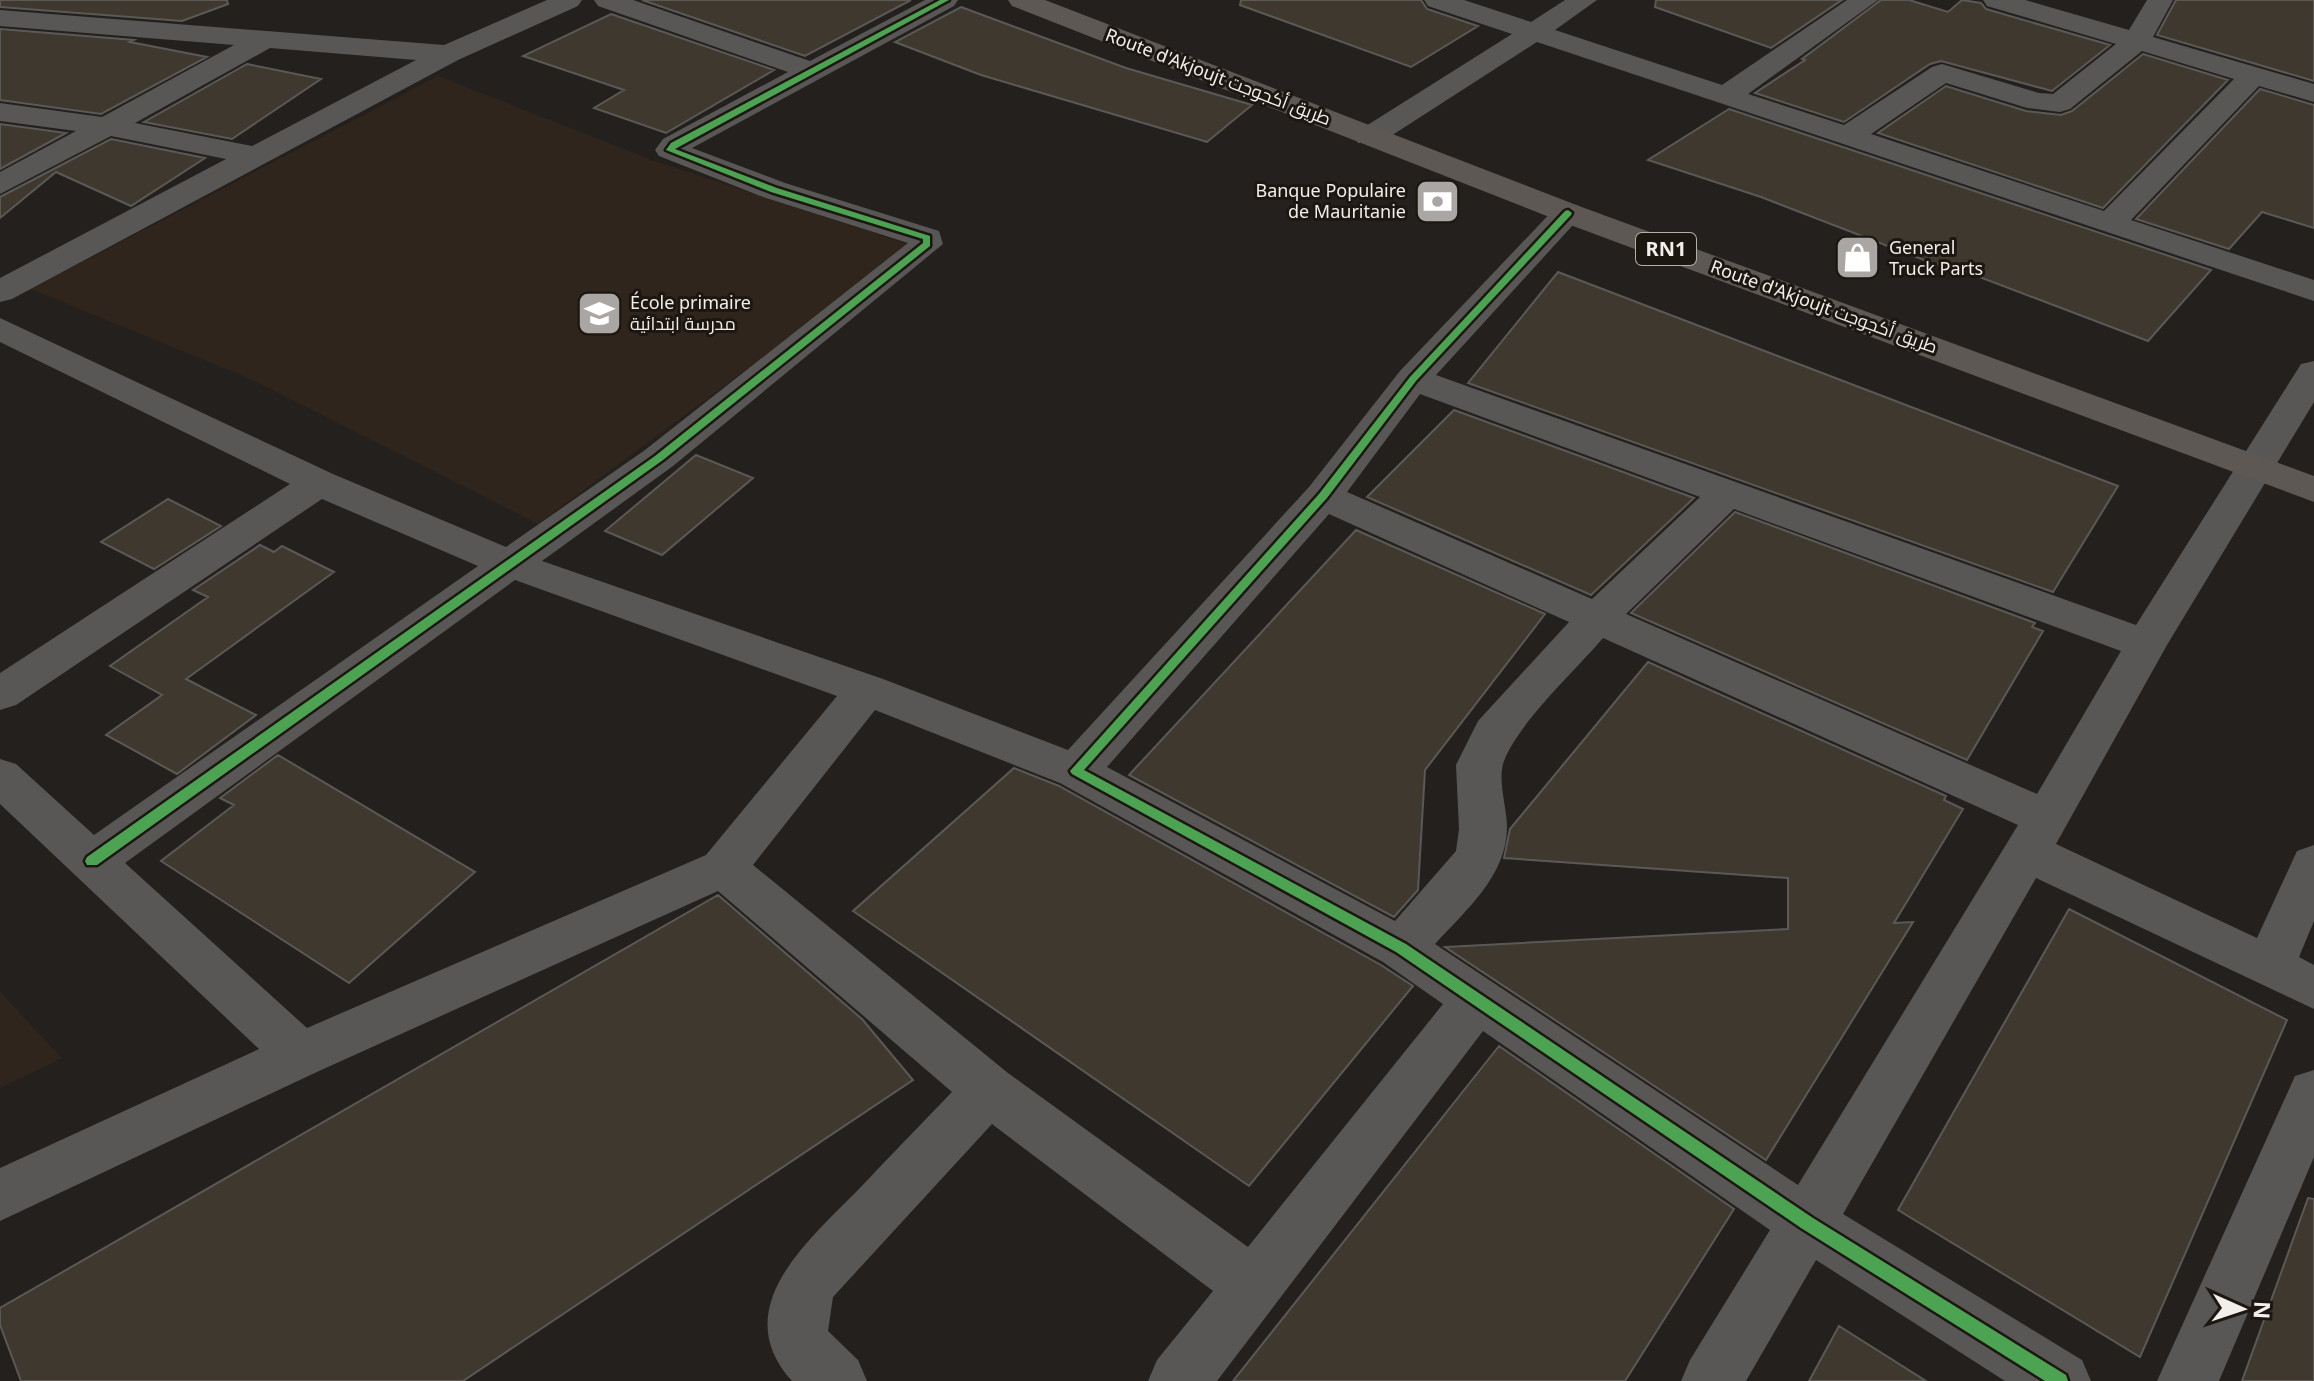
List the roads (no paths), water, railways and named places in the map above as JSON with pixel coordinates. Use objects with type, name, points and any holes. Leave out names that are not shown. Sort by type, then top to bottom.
[{"type":"highway","name":"Route d'Akjoujt طريق أكجوجت","points":[[1021,0],[1568,213],[2314,490]]},
{"type":"street","points":[[0,292],[260,157],[448,54],[569,0]]},
{"type":"street","points":[[607,0],[812,71]]},
{"type":"street","points":[[92,861],[507,563],[659,458],[927,244],[927,238],[774,190],[670,150],[945,0]]},
{"type":"street","points":[[1437,0],[2314,291]]},
{"type":"street","points":[[1369,137],[1584,0]]},
{"type":"street","points":[[1726,96],[1865,0]]},
{"type":"street","points":[[1996,0],[2314,93]]},
{"type":"street","points":[[1847,137],[1942,73],[2037,102],[2060,103],[2136,42],[2160,0]]},
{"type":"street","points":[[0,18],[448,54]]},
{"type":"street","points":[[0,185],[264,40]]},
{"type":"street","points":[[2109,224],[2253,76]]},
{"type":"street","points":[[0,112],[105,126],[260,157]]},
{"type":"street","points":[[1076,771],[1323,496],[1413,379],[1568,213]]},
{"type":"street","points":[[0,329],[319,483],[507,563],[867,690],[1076,771],[1401,948],[1807,1223],[2060,1381]]},
{"type":"street","points":[[1712,1381],[2037,835],[2146,644],[2314,372]]},
{"type":"street","points":[[1413,379],[2146,644]]},
{"type":"street","points":[[0,694],[319,483]]},
{"type":"street","points":[[1401,948],[1470,872],[1480,851],[1483,829],[1479,765],[1494,733],[1597,618],[1726,494]]},
{"type":"street","points":[[1323,496],[1597,618],[2037,835],[2269,967],[2314,988]]},
{"type":"street","points":[[0,1195],[300,1055],[723,868],[867,690]]},
{"type":"street","points":[[0,776],[300,1055]]},
{"type":"street","points":[[2269,967],[2314,864]]},
{"type":"street","points":[[723,868],[989,1090],[1254,1286]]},
{"type":"street","points":[[1179,1381],[1477,1000]]},
{"type":"street","points":[[836,1381],[809,1358],[799,1341],[794,1323],[808,1282],[989,1090]]},
{"type":"street","points":[[2188,1381],[2314,1093]]},
{"type":"place","name":"Banque Populaire de Mauritanie","points":[[1437,201]]},
{"type":"place","name":"General Truck Parts","points":[[1858,258]]},
{"type":"place","name":"École primaire مدرسة ابتدائية","points":[[599,313]]}]
